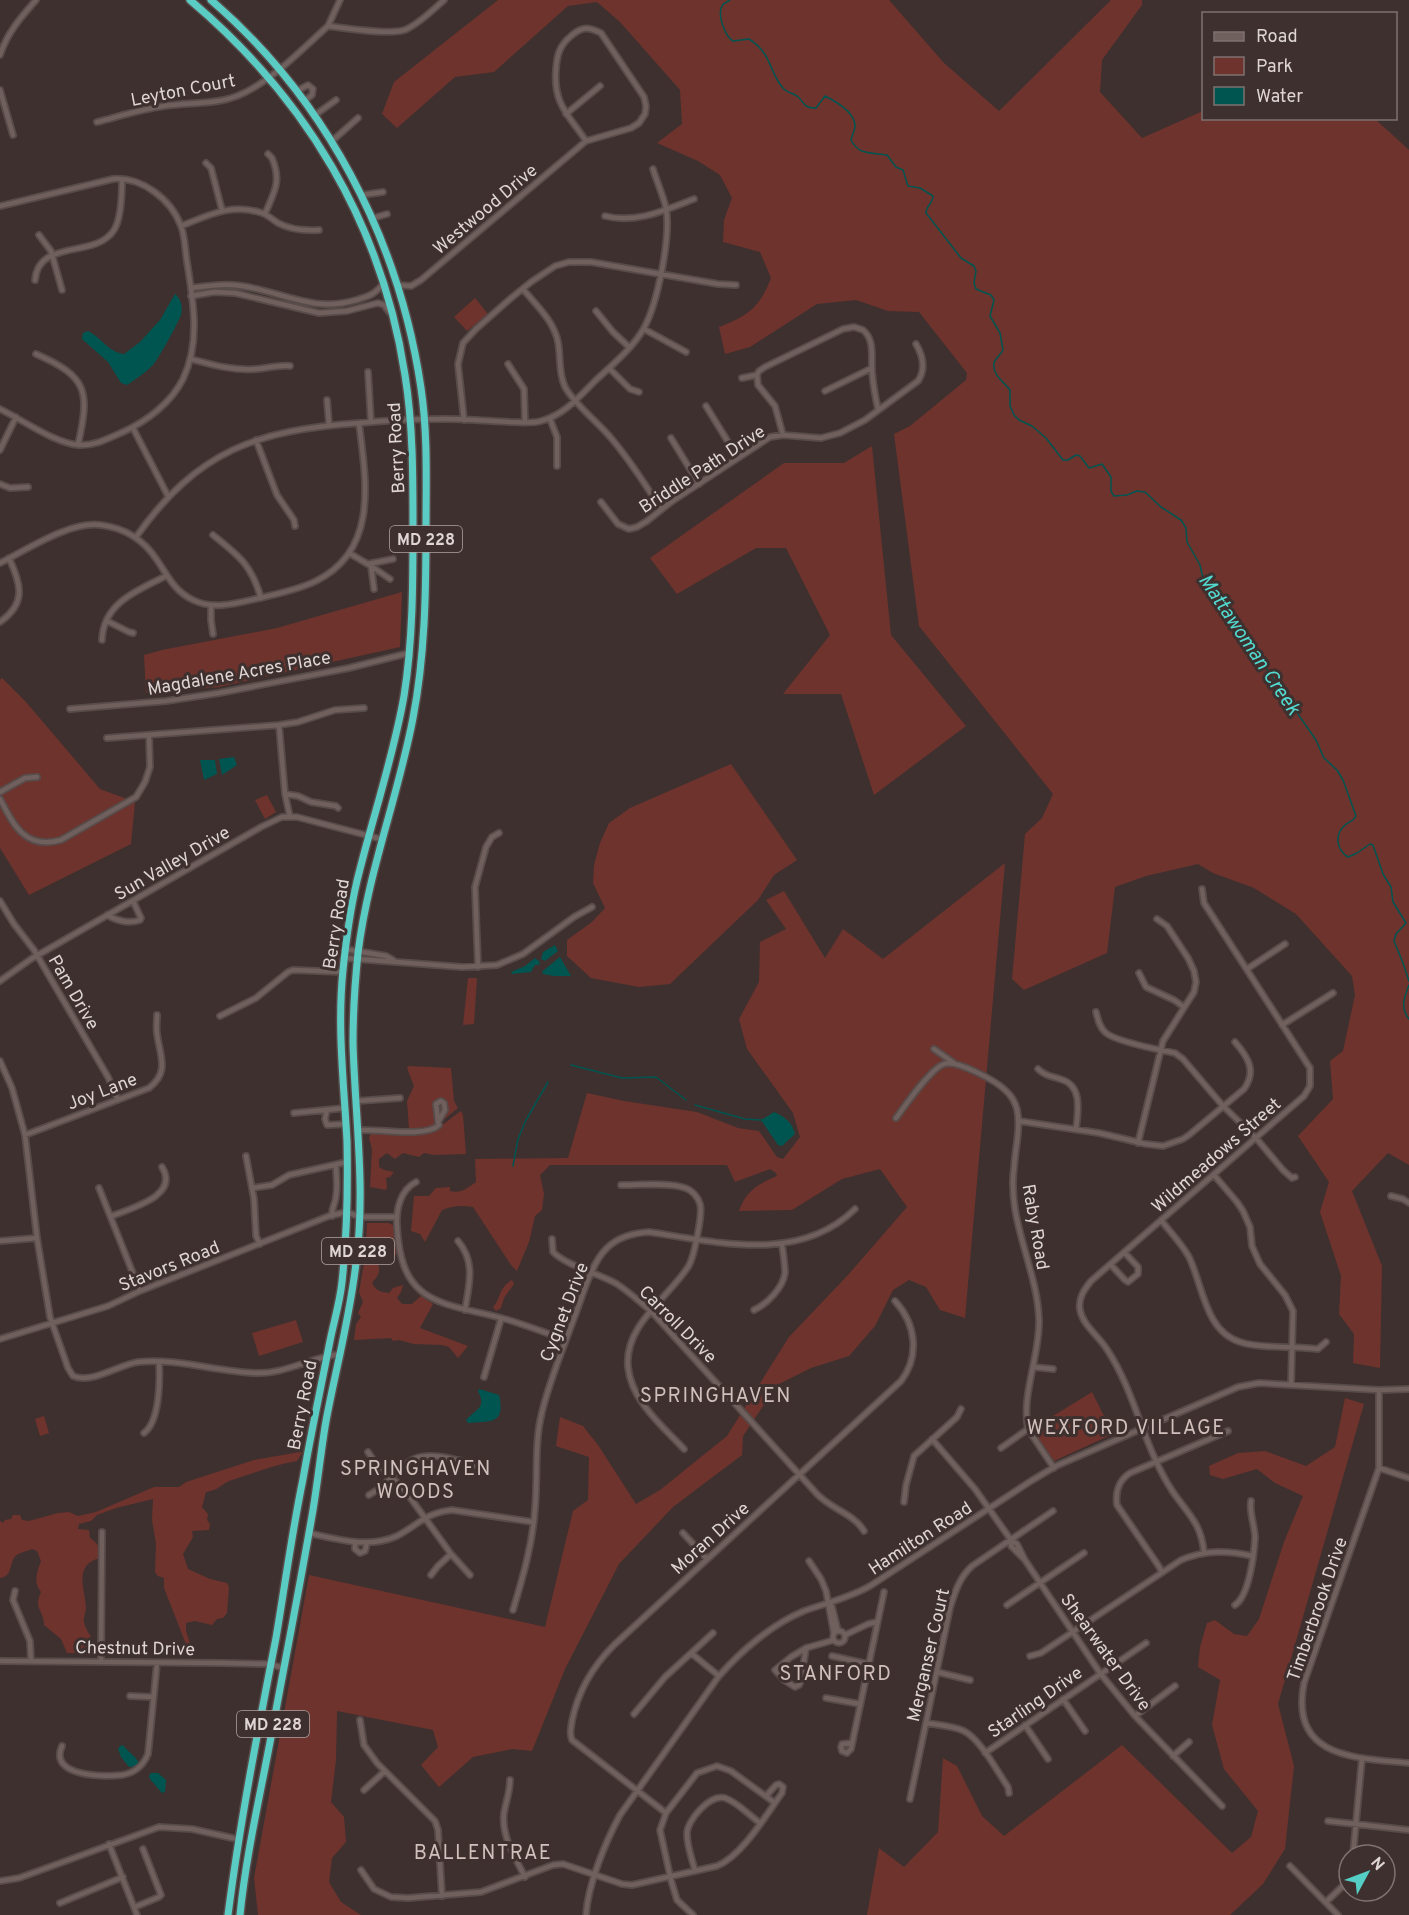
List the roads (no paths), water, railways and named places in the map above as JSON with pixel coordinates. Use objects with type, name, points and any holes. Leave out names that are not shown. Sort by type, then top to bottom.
[{"type":"highway","name":"Berry Road","points":[[190,0],[233,38],[269,77],[309,130],[340,180],[371,247],[393,317],[405,373],[413,461],[413,573],[404,698],[355,888],[344,958],[340,1035],[347,1162],[341,1289],[298,1501],[237,1839],[228,1915]]},
{"type":"highway","name":"Berry Road","points":[[211,0],[279,69],[315,115],[332,141],[373,218],[397,285],[413,343],[424,420],[426,466],[424,639],[413,717],[373,869],[358,955],[353,1041],[359,1130],[361,1217],[352,1291],[326,1422],[308,1533],[243,1884],[240,1915]]},
{"type":"street","points":[[0,56],[15,24],[36,0]]},
{"type":"street","points":[[340,0],[328,27],[389,32],[403,31],[444,0]]},
{"type":"street","name":"Leyton Court","points":[[97,122],[155,107],[206,103],[245,92],[269,77],[328,27]]},
{"type":"street","name":"Westwood Drive","points":[[397,285],[411,286],[421,280],[586,141],[631,128],[639,123],[645,114],[646,106],[640,90],[601,33],[584,27],[576,31],[560,47],[555,79],[557,94],[566,114],[586,141]]},
{"type":"street","points":[[297,91],[308,85],[313,89],[312,95],[304,101]]},
{"type":"street","points":[[566,114],[600,86]]},
{"type":"street","points":[[0,90],[1,103],[13,135]]},
{"type":"street","points":[[315,115],[336,99]]},
{"type":"street","points":[[332,141],[358,118]]},
{"type":"street","points":[[265,214],[275,194],[277,177],[272,158],[268,154]]},
{"type":"street","points":[[206,163],[211,168],[222,210]]},
{"type":"street","points":[[136,537],[168,496],[194,474],[233,450],[282,432],[329,424],[411,420],[534,422],[559,415],[609,368],[644,329],[667,244],[666,209],[653,170]]},
{"type":"street","points":[[0,206],[122,178],[142,184],[158,195],[181,226],[195,335],[191,359],[181,383],[166,402],[153,415],[133,428],[99,442],[78,445],[62,440],[0,409]]},
{"type":"street","points":[[35,280],[36,272],[41,264],[52,254],[99,243],[112,233],[117,223],[122,178]]},
{"type":"street","points":[[362,195],[383,192]]},
{"type":"street","points":[[604,216],[633,219],[694,199]]},
{"type":"street","points":[[181,226],[222,210],[250,210],[265,214],[291,228],[319,230]]},
{"type":"street","points":[[373,218],[387,214]]},
{"type":"street","points":[[39,235],[49,246],[62,290]]},
{"type":"street","points":[[464,420],[458,364],[463,343],[476,328],[550,269],[569,262],[591,261],[736,285]]},
{"type":"street","points":[[190,288],[236,285],[298,301],[329,305],[345,304],[370,296],[384,284]]},
{"type":"street","points":[[523,289],[553,328],[558,340],[560,374],[565,387],[625,455],[661,509]]},
{"type":"street","points":[[191,296],[214,292],[235,293],[319,313],[347,311],[378,303],[384,305],[393,317]]},
{"type":"street","points":[[597,311],[613,332],[629,347]]},
{"type":"street","points":[[742,378],[757,375],[765,367],[849,327],[861,329],[867,334],[872,350],[872,368],[878,409]]},
{"type":"street","points":[[644,329],[686,352]]},
{"type":"street","name":"Briddle Path Drive","points":[[601,502],[618,524],[629,529],[642,525],[661,509],[770,437],[783,435],[821,438],[852,428],[921,376],[922,357],[916,344]]},
{"type":"street","points":[[36,354],[66,369],[79,383],[85,402],[78,445]]},
{"type":"street","points":[[191,359],[235,369],[290,366]]},
{"type":"street","points":[[508,364],[524,389],[525,422]]},
{"type":"street","points":[[609,368],[630,389],[639,392]]},
{"type":"street","points":[[825,391],[872,368]]},
{"type":"street","points":[[368,372],[371,422]]},
{"type":"street","points":[[757,375],[761,390],[775,406],[783,435]]},
{"type":"street","points":[[327,400],[329,424]]},
{"type":"street","points":[[706,406],[738,458]]},
{"type":"street","points":[[0,450],[16,417]]},
{"type":"street","points":[[550,419],[558,437],[557,466]]},
{"type":"street","points":[[0,563],[61,532],[82,526],[105,526],[136,537],[151,551],[166,576],[183,595],[197,602],[212,605],[236,604],[316,581],[334,569],[349,553],[357,539],[365,509],[359,423]]},
{"type":"street","points":[[133,428],[168,496]]},
{"type":"street","points":[[671,438],[699,484]]},
{"type":"street","points":[[256,440],[277,495],[294,520],[295,526]]},
{"type":"street","points":[[0,484],[10,488],[28,488]]},
{"type":"street","points":[[213,535],[239,556],[250,569],[261,598]]},
{"type":"street","points":[[349,553],[390,579]]},
{"type":"street","points":[[0,622],[13,610],[20,595],[18,577],[9,558]]},
{"type":"street","points":[[369,565],[393,559]]},
{"type":"street","points":[[369,565],[374,589]]},
{"type":"street","points":[[102,640],[107,621],[126,597],[166,576]]},
{"type":"street","points":[[212,605],[213,634]]},
{"type":"street","points":[[107,621],[133,633]]},
{"type":"street","name":"Magdalene Acres Place","points":[[70,709],[166,701],[219,693],[349,668],[409,652]]},
{"type":"street","points":[[107,738],[279,725],[298,722],[335,710],[364,708]]},
{"type":"street","points":[[279,725],[285,794],[290,817],[381,839]]},
{"type":"street","points":[[0,799],[16,828],[28,838],[51,843],[61,840],[136,797],[145,782],[150,767],[149,736]]},
{"type":"street","points":[[0,792],[26,778],[37,777]]},
{"type":"street","points":[[285,794],[338,808]]},
{"type":"street","name":"Sun Valley Drive","points":[[0,981],[37,956],[263,826],[282,817],[290,817]]},
{"type":"street","points":[[478,967],[475,887],[486,847],[492,837],[499,833]]},
{"type":"street","name":"Wildmeadows Street","points":[[1202,889],[1204,903],[1310,1068],[1310,1086],[1304,1096],[1091,1281],[1081,1293],[1080,1309],[1085,1323],[1109,1352],[1157,1461],[1173,1492],[1198,1527],[1204,1552]]},
{"type":"street","name":"Pam Drive","points":[[0,901],[37,956],[108,1077],[118,1100]]},
{"type":"street","points":[[107,915],[131,922],[140,920],[132,901]]},
{"type":"street","points":[[345,949],[358,955],[395,961],[478,967],[497,965],[523,954],[574,917],[592,907]]},
{"type":"street","points":[[1138,1143],[1163,1041],[1194,992],[1196,982],[1188,958],[1167,926],[1157,919]]},
{"type":"street","points":[[1247,969],[1285,944]]},
{"type":"street","points":[[344,958],[358,955]]},
{"type":"street","points":[[220,1016],[256,998],[293,970],[343,972]]},
{"type":"street","points":[[1139,973],[1146,987],[1184,1007]]},
{"type":"street","points":[[1282,1025],[1333,993]]},
{"type":"street","points":[[1096,1012],[1098,1023],[1107,1034],[1175,1053],[1183,1059],[1283,1170],[1292,1178],[1295,1177]]},
{"type":"street","name":"Joy Lane","points":[[25,1136],[149,1088],[156,1082],[161,1075],[162,1065],[156,1032],[157,1015]]},
{"type":"street","points":[[1018,1121],[1076,1129],[1138,1143],[1163,1146],[1183,1139],[1244,1089],[1251,1077],[1247,1056],[1235,1042]]},
{"type":"street","name":"Raby Road","points":[[934,1049],[957,1065],[987,1078],[1006,1091],[1015,1103],[1018,1121],[1013,1180],[1020,1234],[1038,1310],[1038,1336],[1027,1403],[1028,1429]]},
{"type":"street","points":[[0,1061],[12,1088],[25,1136],[37,1238],[49,1307],[53,1313],[55,1320],[53,1323],[68,1368],[73,1376],[79,1378],[95,1376],[119,1366],[136,1363],[172,1361],[244,1372],[267,1373],[341,1353]]},
{"type":"street","points":[[896,1118],[932,1072],[945,1064],[957,1065]]},
{"type":"street","points":[[1038,1069],[1043,1074],[1064,1080],[1074,1089],[1078,1106],[1076,1129]]},
{"type":"street","points":[[357,1101],[400,1098]]},
{"type":"street","points":[[294,1113],[345,1108]]},
{"type":"street","points":[[327,1110],[325,1119],[327,1125],[346,1124]]},
{"type":"street","points":[[359,1130],[422,1131],[436,1128],[439,1125],[438,1122]]},
{"type":"street","points":[[246,1156],[252,1188],[256,1236],[260,1244]]},
{"type":"street","points":[[252,1188],[272,1185],[289,1175],[347,1162]]},
{"type":"street","points":[[332,1216],[336,1198],[336,1164]]},
{"type":"street","points":[[112,1216],[161,1192],[167,1178],[162,1167]]},
{"type":"street","points":[[1214,1175],[1243,1211],[1250,1227],[1252,1246],[1260,1264],[1285,1295],[1293,1311],[1291,1385]]},
{"type":"street","points":[[416,1182],[406,1189],[396,1217],[400,1256],[412,1282],[437,1301],[451,1307],[501,1319],[566,1340]]},
{"type":"street","points":[[621,1185],[682,1186],[698,1199],[701,1207],[696,1241],[688,1267],[638,1329],[630,1351],[628,1367],[631,1383],[638,1397],[684,1449]]},
{"type":"street","points":[[99,1188],[140,1291]]},
{"type":"street","points":[[1392,1196],[1403,1198],[1409,1203]]},
{"type":"street","name":"Cygnet Drive","points":[[513,1610],[528,1554],[535,1508],[535,1464],[541,1413],[566,1340],[600,1255],[619,1239],[632,1234],[649,1232],[696,1241],[738,1245],[782,1244],[812,1236],[844,1220],[855,1209]]},
{"type":"street","points":[[346,1212],[361,1217],[396,1217]]},
{"type":"street","name":"Stavors Road","points":[[0,1339],[108,1306],[140,1291],[346,1212]]},
{"type":"street","points":[[1161,1220],[1189,1256],[1213,1319],[1223,1333],[1238,1341],[1253,1345],[1318,1349],[1326,1342]]},
{"type":"street","points":[[0,1241],[37,1238]]},
{"type":"street","name":"Carroll Drive","points":[[552,1239],[553,1252],[562,1260],[619,1285],[651,1311],[826,1504],[860,1524],[864,1532]]},
{"type":"street","points":[[458,1240],[471,1266],[465,1310]]},
{"type":"street","points":[[754,1310],[766,1302],[782,1283],[785,1272],[782,1244]]},
{"type":"street","points":[[1111,1265],[1128,1282],[1138,1274],[1138,1268],[1125,1253]]},
{"type":"street","name":"Moran Drive","points":[[637,1791],[572,1740],[570,1731],[582,1688],[602,1658],[706,1559],[897,1385],[912,1359],[913,1334],[907,1317],[895,1301]]},
{"type":"street","points":[[484,1377],[501,1319]]},
{"type":"street","points":[[144,1432],[152,1425],[158,1403],[159,1362]]},
{"type":"street","points":[[1033,1367],[1053,1369]]},
{"type":"street","name":"Hamilton Road","points":[[586,1915],[589,1890],[610,1833],[620,1815],[719,1676],[735,1659],[780,1624],[803,1612],[870,1586],[1031,1480],[1054,1468],[1238,1387],[1259,1383],[1379,1390],[1409,1389]]},
{"type":"street","name":"Timberbrook Drive","points":[[1379,1390],[1379,1468],[1304,1683],[1303,1709],[1305,1720],[1317,1740],[1333,1752],[1344,1756],[1409,1762]]},
{"type":"street","points":[[904,1502],[911,1463],[918,1452],[957,1417],[961,1409]]},
{"type":"street","points":[[1001,1448],[1028,1429],[1054,1468]]},
{"type":"street","points":[[1162,1572],[1124,1517],[1116,1499],[1120,1485],[1127,1475],[1228,1431]]},
{"type":"street","name":"Shearwater Drive","points":[[932,1439],[990,1509],[1011,1540],[1017,1544],[1025,1560],[1100,1672],[1135,1716],[1222,1806]]},
{"type":"street","points":[[368,1452],[409,1496],[451,1554],[470,1575]]},
{"type":"street","points":[[369,1495],[381,1488],[416,1457],[429,1455],[476,1464],[484,1470]]},
{"type":"street","points":[[1379,1468],[1409,1478]]},
{"type":"street","points":[[1234,1605],[1238,1604],[1245,1589],[1255,1539],[1251,1501]]},
{"type":"street","points":[[308,1533],[355,1542],[386,1540],[424,1518],[452,1510],[533,1522]]},
{"type":"street","name":"Merganser Court","points":[[910,1799],[950,1608],[959,1582],[972,1566],[1053,1512]]},
{"type":"street","points":[[101,1662],[102,1532]]},
{"type":"street","points":[[683,1533],[706,1559]]},
{"type":"street","points":[[355,1542],[355,1549],[360,1553],[365,1551],[367,1543]]},
{"type":"street","points":[[1030,1656],[1041,1653],[1181,1560],[1204,1552],[1223,1551],[1252,1556]]},
{"type":"street","points":[[1007,1605],[1084,1553]]},
{"type":"street","points":[[431,1575],[451,1554]]},
{"type":"street","points":[[809,1561],[824,1585],[837,1643],[845,1641],[845,1635]]},
{"type":"street","points":[[15,1591],[13,1600],[30,1641],[31,1660]]},
{"type":"street","points":[[852,1743],[884,1592]]},
{"type":"street","points":[[806,1648],[801,1681],[795,1687],[775,1670],[806,1648],[835,1635],[845,1635],[861,1626],[877,1622]]},
{"type":"street","points":[[634,1714],[664,1678],[713,1633]]},
{"type":"street","name":"Starling Drive","points":[[985,1753],[1100,1672],[1146,1643]]},
{"type":"street","points":[[691,1653],[719,1676]]},
{"type":"street","points":[[832,1656],[868,1664]]},
{"type":"street","name":"Chestnut Drive","points":[[0,1661],[270,1664],[283,1668]]},
{"type":"street","points":[[62,1746],[60,1754],[63,1763],[78,1773],[116,1776],[128,1774],[143,1764],[148,1754],[157,1663]]},
{"type":"street","points":[[937,1672],[970,1680]]},
{"type":"street","points":[[1135,1716],[1175,1686]]},
{"type":"street","points":[[129,1696],[153,1697]]},
{"type":"street","points":[[826,1698],[860,1704]]},
{"type":"street","points":[[1063,1700],[1085,1731]]},
{"type":"street","points":[[360,1720],[364,1746],[385,1771],[435,1821],[438,1830],[442,1896]]},
{"type":"street","points":[[926,1723],[965,1732],[973,1738],[1008,1787],[1009,1793]]},
{"type":"street","points":[[1025,1725],[1048,1759]]},
{"type":"street","points":[[1173,1756],[1190,1742]]},
{"type":"street","points":[[1354,1843],[1362,1758]]},
{"type":"street","points":[[693,1915],[677,1900],[670,1877],[660,1830],[666,1813],[697,1773],[712,1767],[722,1767],[732,1771],[775,1803]]},
{"type":"street","points":[[364,1791],[385,1771]]},
{"type":"street","points":[[510,1780],[504,1827],[507,1841],[525,1877]]},
{"type":"street","points":[[361,1870],[374,1889],[391,1897],[442,1896],[481,1892],[553,1865],[563,1864],[632,1886],[717,1866],[729,1860],[739,1851],[775,1803],[783,1791],[781,1785],[776,1785],[766,1796]]},
{"type":"street","points":[[637,1791],[666,1813]]},
{"type":"street","points":[[695,1871],[687,1830],[708,1801],[713,1798],[726,1798],[760,1823]]},
{"type":"street","points":[[1328,1821],[1409,1830]]},
{"type":"street","points":[[0,1881],[19,1878],[150,1829],[167,1826],[237,1839]]},
{"type":"street","points":[[109,1844],[137,1915]]},
{"type":"street","points":[[135,1907],[159,1898],[161,1894],[143,1849]]},
{"type":"street","points":[[1290,1866],[1338,1915]]},
{"type":"street","points":[[60,1903],[123,1877]]},
{"type":"street","points":[[1326,1902],[1337,1892]]},
{"type":"water","points":[[175,294],[181,303],[181,315],[160,355],[153,365],[140,376],[127,385],[121,383],[108,362],[82,339],[83,333],[88,331],[109,348],[124,354],[140,342],[160,320]]},
{"type":"water","points":[[234,757],[237,765],[222,775],[219,759]]},
{"type":"water","points":[[200,760],[215,760],[217,774],[204,780]]},
{"type":"water","points":[[555,945],[558,951],[545,961],[541,959],[543,952]]},
{"type":"water","points":[[560,957],[571,976],[543,974],[542,972]]},
{"type":"water","points":[[535,958],[540,962],[531,972],[512,974],[511,972],[525,966]]},
{"type":"water","points":[[774,1112],[788,1120],[795,1134],[782,1146],[778,1145],[761,1120]]},
{"type":"water","points":[[479,1389],[499,1395],[500,1412],[494,1420],[468,1423],[466,1420],[481,1405]]},
{"type":"water","points":[[123,1745],[139,1763],[137,1766],[129,1767],[121,1757],[118,1749]]},
{"type":"water","points":[[151,1773],[158,1773],[166,1780],[165,1792],[162,1793],[150,1779]]},
{"type":"waterway","name":"Mattawoman Creek","points":[[730,0],[722,6],[720,15],[727,35],[733,41],[749,39],[757,45],[767,57],[779,83],[806,106],[816,108],[825,96],[844,108],[854,121],[855,128],[851,140],[858,149],[887,155],[896,167],[903,170],[908,186],[920,188],[933,196],[926,213],[961,258],[974,266],[976,289],[991,295],[994,300],[990,316],[1000,333],[1003,350],[995,361],[994,367],[997,375],[1010,390],[1010,406],[1014,415],[1046,438],[1063,460],[1076,455],[1080,456],[1089,468],[1102,464],[1111,477],[1111,491],[1114,496],[1137,491],[1145,492],[1161,507],[1181,520],[1186,528],[1187,542],[1200,565],[1203,578],[1316,740],[1324,758],[1337,770],[1343,780],[1356,816],[1341,830],[1338,838],[1339,847],[1348,857],[1370,844],[1373,845],[1383,874],[1391,887],[1393,902],[1406,923],[1396,934],[1394,941],[1409,981]]},
{"type":"waterway","name":"Mattawoman Creek","points":[[1409,985],[1404,999],[1404,1007],[1409,1019]]},
{"type":"waterway","points":[[571,1065],[622,1078],[656,1077],[686,1100]]},
{"type":"waterway","points":[[513,1166],[518,1139],[548,1082]]},
{"type":"waterway","points":[[695,1105],[745,1119],[761,1120]]},
{"type":"district","name":"SPRINGHAVEN","points":[[716,1395]]},
{"type":"district","name":"WEXFORD VILLAGE","points":[[1126,1427]]},
{"type":"district","name":"SPRINGHAVEN WOODS","points":[[416,1480]]},
{"type":"district","name":"STANFORD","points":[[836,1673]]},
{"type":"district","name":"BALLENTRAE","points":[[483,1852]]}]
